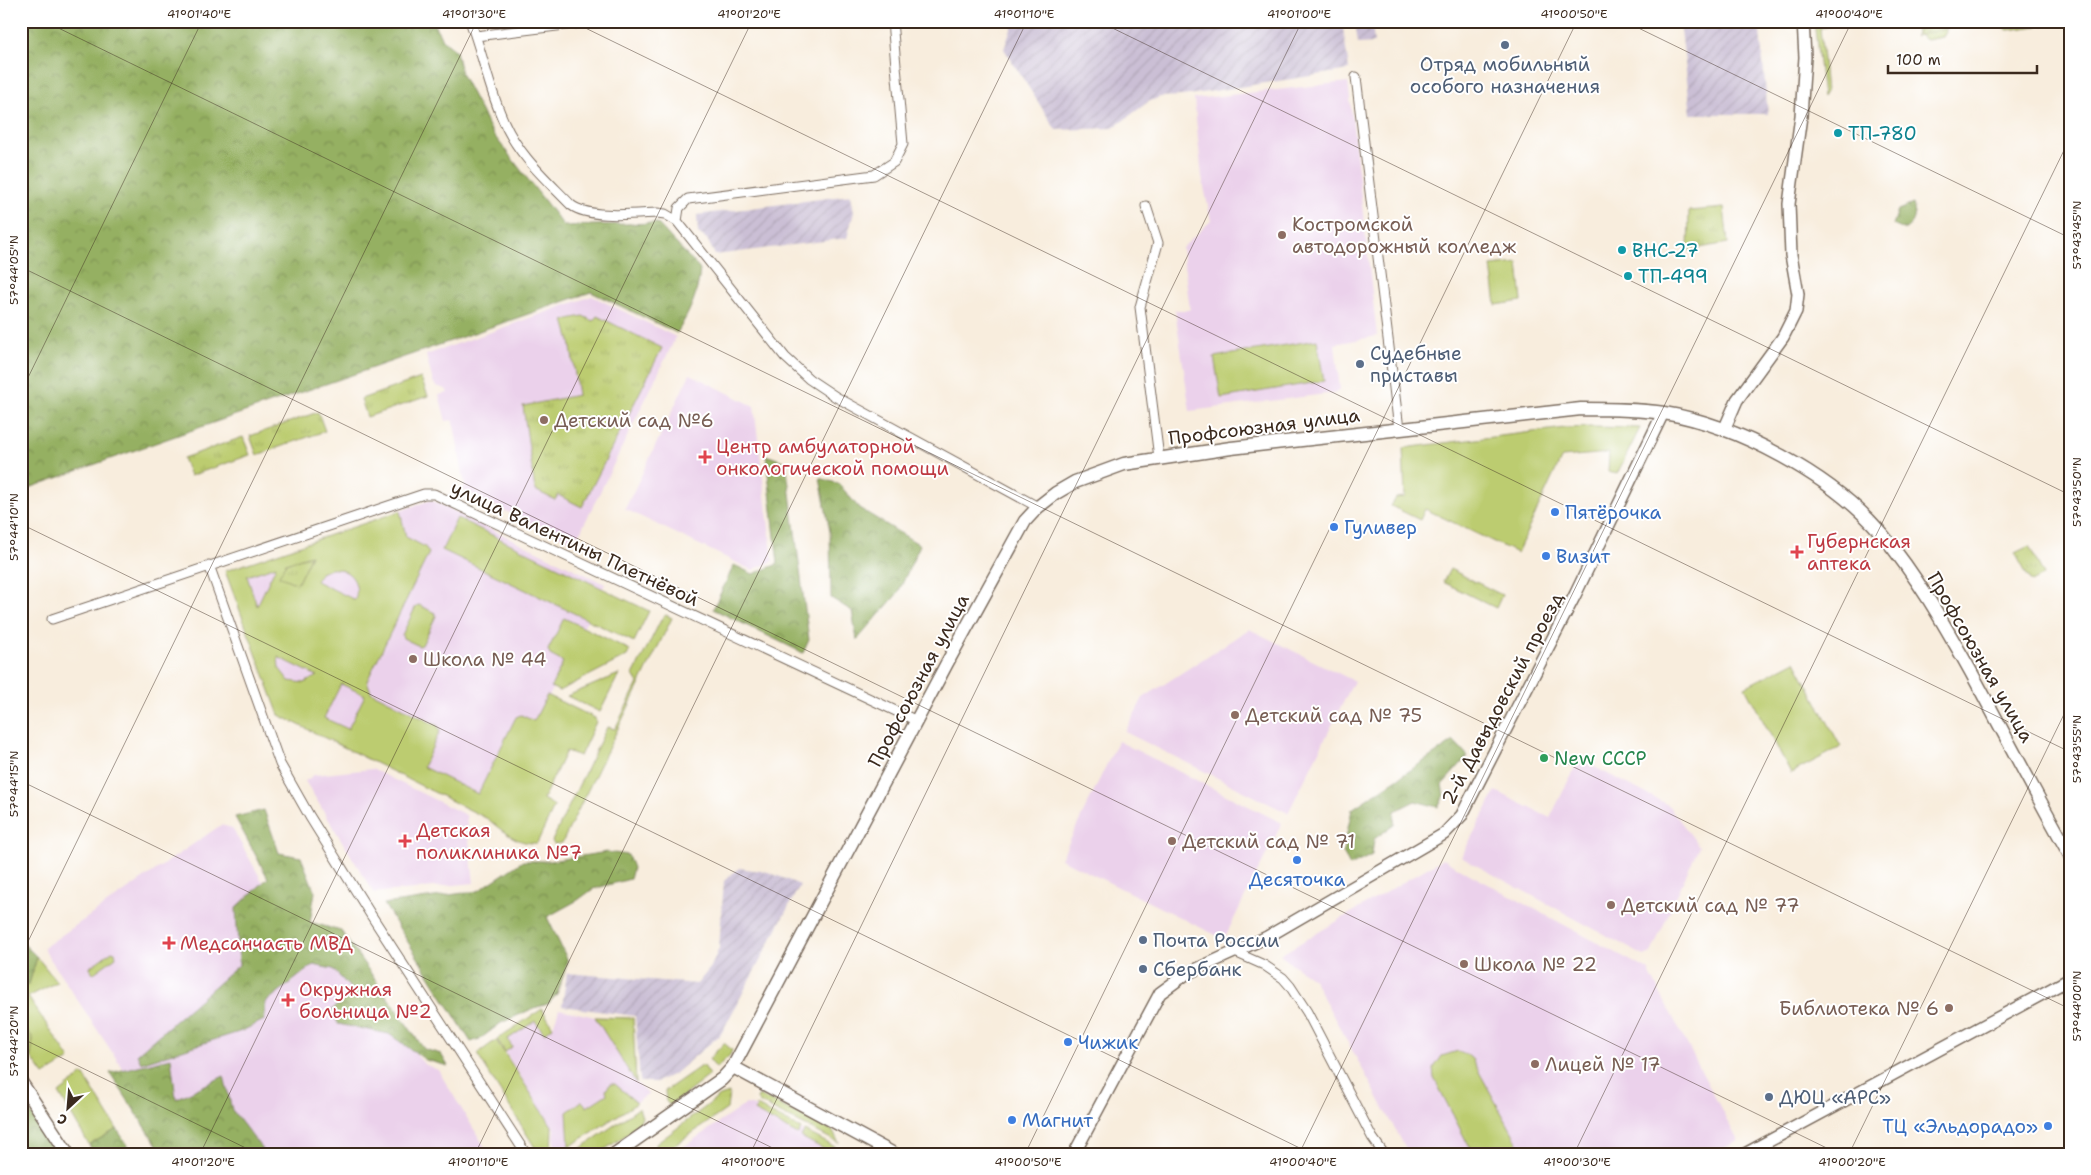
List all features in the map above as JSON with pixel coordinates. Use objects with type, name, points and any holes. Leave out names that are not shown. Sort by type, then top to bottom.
[{"type":"main road","name":"Профсоюзная улица","points":[[615,1154],[722,1080],[733,1067],[1014,538],[1025,521],[1038,507],[1056,493],[1075,482],[1124,464],[1159,458],[1399,429],[1572,410],[1609,409],[1663,413],[1724,430],[1792,462],[1823,482],[1852,505],[1880,532],[1937,611],[2070,855]]},
{"type":"main road","points":[[733,1067],[894,1154]]},
{"type":"main road","points":[[21,1082],[68,1154]]},
{"type":"street","points":[[470,21],[504,122],[525,158],[571,205],[579,210],[602,213],[665,214],[677,221],[785,357],[809,379],[836,397],[1038,507]]},
{"type":"street","points":[[476,36],[598,21]]},
{"type":"street","points":[[677,221],[678,208],[688,199],[874,175],[894,162],[903,144],[892,21]]},
{"type":"street","points":[[1724,430],[1737,400],[1782,337],[1796,311],[1798,294],[1791,255],[1789,204],[1801,116],[1805,56],[1803,21]]},
{"type":"street","points":[[1356,77],[1399,429]]},
{"type":"street","points":[[1146,206],[1158,243],[1140,307],[1159,458]]},
{"type":"street","name":"2-й Давыдовский проезд","points":[[1074,1154],[1160,992],[1186,974],[1268,937],[1436,839],[1454,826],[1466,807],[1575,595],[1663,413]]},
{"type":"street","name":"улица Валентины Плетнёвой","points":[[52,620],[209,565],[424,494],[434,494],[917,721]]},
{"type":"street","points":[[209,565],[280,764],[310,817],[371,915],[526,1154]]},
{"type":"street","points":[[1237,952],[1274,971],[1290,986],[1307,1012],[1372,1137],[1384,1154]]},
{"type":"street","points":[[1745,1154],[2070,979]]},
{"type":"shaded area","points":[[1014,21],[1342,21],[1349,70],[1182,96],[1160,97],[1148,102],[1113,128],[1056,130],[1004,49]]},
{"type":"shaded area","points":[[1355,21],[1372,21],[1374,43],[1358,44]]},
{"type":"shaded area","points":[[1680,21],[1759,21],[1768,114],[1691,114]]},
{"type":"shaded area","name":"Костромской автодорожный колледж","points":[[1348,82],[1377,336],[1335,344],[1340,390],[1334,393],[1190,411],[1175,310],[1190,310],[1182,248],[1211,221],[1202,177],[1194,99]]},
{"type":"shaded area","points":[[851,195],[854,212],[847,238],[715,255],[707,239],[698,233],[697,215]]},
{"type":"shaded area","name":"Детский сад №6","points":[[592,296],[676,337],[575,543],[463,490],[465,485],[453,420],[446,421],[439,395],[448,393],[446,389],[436,386],[433,382],[426,355]]},
{"type":"shaded area","name":"Центр амбулаторной онкологической помощи","points":[[690,374],[754,406],[773,561],[752,570],[625,509]]},
{"type":"shaded area","name":"Школа № 44","points":[[431,500],[605,584],[488,819],[279,715],[225,571]]},
{"type":"shaded area","name":"Детский сад № 75","points":[[1249,629],[1354,681],[1288,813],[1125,732],[1143,698]]},
{"type":"shaded area","name":"Детский сад № 71","points":[[1118,741],[1282,823],[1224,939],[1061,859]]},
{"type":"shaded area","name":"Детский сад № 77","points":[[1579,759],[1668,805],[1699,846],[1651,953],[1644,956],[1461,857],[1496,791],[1550,818]]},
{"type":"shaded area","name":"Детская поликлиника №7","points":[[372,769],[466,815],[474,883],[374,893],[305,781],[314,775]]},
{"type":"shaded area","name":"Окружная больница №2","points":[[221,825],[232,828],[294,937],[329,952],[424,1064],[438,1070],[489,1154],[173,1154],[118,1061],[43,948]]},
{"type":"shaded area","points":[[1444,858],[1451,864],[1648,970],[1738,1141],[1713,1154],[1409,1154],[1313,979],[1280,955]]},
{"type":"shaded area","points":[[739,868],[768,872],[800,885],[721,1034],[674,1074],[656,1082],[640,1082],[635,1016],[562,1006],[567,973],[697,984],[711,967],[719,948],[724,881]]},
{"type":"shaded area","points":[[559,1009],[595,1017],[636,1083],[649,1094],[559,1154],[555,1154],[554,1129],[505,1052],[512,1046],[507,1039],[535,1021],[553,1027]]},
{"type":"shaded area","points":[[746,1104],[755,1106],[846,1154],[673,1154]]},
{"type":"green space","points":[[21,21],[432,21],[443,40],[456,51],[461,73],[493,134],[564,226],[657,223],[700,269],[695,295],[689,310],[677,333],[591,292],[21,491]]},
{"type":"green space","points":[[1814,21],[1842,21],[1838,25],[1820,28],[1826,92],[1823,97]]},
{"type":"green space","points":[[1915,21],[1945,21],[1946,32],[1943,37],[1926,40],[1917,34]]},
{"type":"green space","points":[[1927,21],[1935,21],[1948,28],[1915,36]]},
{"type":"green space","points":[[2002,21],[2047,21],[2044,25],[2008,30],[2003,27]]},
{"type":"green space","points":[[1913,204],[1914,216],[1910,225],[1904,230],[1893,225],[1898,210]]},
{"type":"green space","points":[[1724,208],[1728,243],[1688,250],[1689,211]]},
{"type":"green space","points":[[1518,263],[1522,301],[1496,305],[1491,266]]},
{"type":"green space","points":[[583,316],[593,321],[597,316],[662,348],[582,507],[558,495],[555,500],[535,490],[523,406],[578,395],[570,341],[564,320]]},
{"type":"green space","points":[[1317,340],[1324,381],[1221,398],[1214,357]]},
{"type":"green space","points":[[421,378],[428,396],[367,417],[361,399]]},
{"type":"green space","points":[[318,412],[325,431],[257,455],[250,436]]},
{"type":"green space","points":[[1565,428],[1640,428],[1617,474],[1608,472],[1609,453],[1562,457],[1517,553],[1425,509],[1420,520],[1391,506],[1396,498],[1405,497],[1403,448]]},
{"type":"green space","points":[[243,437],[250,455],[190,476],[183,458]]},
{"type":"green space","points":[[766,455],[786,462],[809,640],[803,653],[713,609],[734,565],[753,574],[778,564]]},
{"type":"green space","points":[[820,478],[839,484],[859,508],[920,545],[898,593],[857,640],[852,611],[831,598],[830,532]]},
{"type":"green space","points":[[400,511],[406,537],[425,547],[429,553],[367,681],[371,692],[438,726],[440,731],[423,767],[478,794],[516,717],[521,715],[534,721],[547,695],[595,718],[596,722],[580,756],[566,751],[543,799],[554,807],[537,843],[524,842],[517,839],[488,819],[279,715],[225,571]],"holes":[[[311,555],[297,584],[280,576],[286,563]],[[276,566],[257,606],[247,576]],[[330,569],[343,570],[348,573],[355,582],[355,600],[316,581],[321,573]],[[278,657],[317,676],[304,683],[289,681],[279,668]],[[341,684],[365,695],[348,729],[324,718]]]},
{"type":"green space","points":[[457,518],[649,611],[634,642],[442,550]]},
{"type":"green space","points":[[2029,546],[2044,575],[2031,582],[2015,553]]},
{"type":"green space","points":[[311,555],[297,584],[279,576],[286,563]]},
{"type":"green space","points":[[1450,569],[1502,595],[1496,608],[1443,582]]},
{"type":"green space","points":[[419,605],[435,613],[436,616],[422,645],[419,646],[403,638],[402,635],[416,606]]},
{"type":"green space","points":[[666,615],[672,618],[562,843],[554,844],[552,841],[606,729],[608,727],[615,729],[638,683],[633,675],[662,618]]},
{"type":"green space","points":[[564,618],[630,650],[627,656],[559,691],[551,687],[563,662],[550,655],[548,650]]},
{"type":"green space","points":[[1795,661],[1841,747],[1791,773],[1745,687]]},
{"type":"green space","points":[[619,674],[600,712],[567,696]]},
{"type":"green space","points":[[1454,741],[1468,756],[1442,785],[1444,795],[1438,807],[1415,801],[1395,811],[1394,825],[1374,839],[1372,855],[1350,866],[1343,852],[1352,809]]},
{"type":"green space","points":[[264,810],[279,853],[301,857],[315,892],[310,922],[341,931],[424,1049],[441,1054],[448,1066],[426,1060],[389,1034],[338,1024],[332,1010],[352,990],[333,969],[313,965],[266,1002],[264,1020],[242,1031],[141,1063],[137,1054],[239,965],[236,908],[268,878],[235,817]]},
{"type":"green space","points":[[607,852],[628,855],[633,868],[630,879],[593,889],[578,900],[547,917],[568,961],[557,994],[548,1004],[534,1008],[501,1023],[480,1039],[471,1042],[384,904],[478,891],[523,861],[550,861]]},
{"type":"green space","points":[[21,941],[37,957],[29,984],[21,986]]},
{"type":"green space","points":[[112,951],[115,952],[116,957],[94,973],[92,972],[90,967]]},
{"type":"green space","points":[[37,957],[57,982],[28,997],[70,1059],[44,1075],[31,1057],[33,1038],[21,1023],[21,986],[29,984]]},
{"type":"green space","points":[[542,1009],[553,1027],[544,1033],[535,1021],[508,1039],[512,1047],[505,1052],[497,1039]]},
{"type":"green space","points":[[595,1017],[633,1018],[636,1083]]},
{"type":"green space","points":[[21,1023],[33,1038],[31,1057],[21,1043]]},
{"type":"green space","points":[[496,1040],[552,1126],[551,1154],[539,1154],[477,1054]]},
{"type":"green space","points":[[724,1043],[732,1050],[730,1055],[716,1068],[709,1059]]},
{"type":"green space","points":[[1458,1051],[1472,1059],[1518,1143],[1519,1154],[1473,1154],[1434,1078],[1433,1069],[1442,1056]]},
{"type":"green space","points":[[171,1058],[176,1099],[224,1076],[232,1110],[262,1149],[253,1154],[163,1154],[110,1073]]},
{"type":"green space","points":[[701,1066],[704,1066],[710,1075],[669,1105],[666,1101],[665,1091]]},
{"type":"green space","points":[[83,1074],[117,1129],[89,1145],[59,1093]]},
{"type":"green space","points":[[610,1084],[615,1084],[637,1103],[569,1147],[567,1112],[582,1101],[587,1107],[607,1094],[606,1090]]},
{"type":"green space","points":[[729,1093],[727,1109],[662,1154],[658,1154],[656,1144],[720,1096]]},
{"type":"green space","points":[[759,1095],[832,1130],[839,1143],[759,1102],[757,1099]]},
{"type":"green space","points":[[21,1099],[59,1154],[21,1154]]},
{"type":"green space","points":[[757,1106],[801,1129],[798,1135],[754,1111]]},
{"type":"green space","points":[[639,1108],[642,1117],[638,1127],[598,1154],[574,1153]]},
{"type":"green space","points":[[117,1129],[133,1154],[94,1154],[89,1145]]},
{"type":"green space","points":[[805,1131],[848,1154],[833,1154],[801,1137]]},
{"type":"place","name":"Отряд мобильный особого назначения","points":[[1505,45]]},
{"type":"place","name":"ТП-780","points":[[1838,133]]},
{"type":"place","name":"Костромской автодорожный колледж","points":[[1282,235]]},
{"type":"place","name":"ВНС-27","points":[[1622,250]]},
{"type":"place","name":"ТП-499","points":[[1628,276]]},
{"type":"place","name":"Судебные приставы","points":[[1360,364]]},
{"type":"place","name":"Детский сад №6","points":[[544,420]]},
{"type":"place","name":"Центр амбулаторной онкологической помощи","points":[[705,457]]},
{"type":"place","name":"Пятёрочка","points":[[1555,512]]},
{"type":"place","name":"Гуливер","points":[[1334,527]]},
{"type":"place","name":"Губернская аптека","points":[[1797,552]]},
{"type":"place","name":"Визит","points":[[1546,556]]},
{"type":"place","name":"Школа № 44","points":[[413,659]]},
{"type":"place","name":"Детский сад № 75","points":[[1235,715]]},
{"type":"place","name":"New СССР","points":[[1544,758]]},
{"type":"place","name":"Детская поликлиника №7","points":[[405,841]]},
{"type":"place","name":"Детский сад № 71","points":[[1172,841]]},
{"type":"place","name":"Десяточка","points":[[1297,860]]},
{"type":"place","name":"Детский сад № 77","points":[[1611,905]]},
{"type":"place","name":"Почта России","points":[[1143,940]]},
{"type":"place","name":"Медсанчасть МВД","points":[[169,943]]},
{"type":"place","name":"Школа № 22","points":[[1464,964]]},
{"type":"place","name":"Сбербанк","points":[[1143,969]]},
{"type":"place","name":"Окружная больница №2","points":[[288,1000]]},
{"type":"place","name":"Библиотека № 6","points":[[1949,1008]]},
{"type":"place","name":"Чижик","points":[[1068,1042]]},
{"type":"place","name":"Лицей № 17","points":[[1535,1064]]},
{"type":"place","name":"ДЮЦ «АРС»","points":[[1769,1097]]},
{"type":"place","name":"Магнит","points":[[1012,1120]]},
{"type":"place","name":"ТЦ «Эльдорадо»","points":[[2048,1126]]}]
